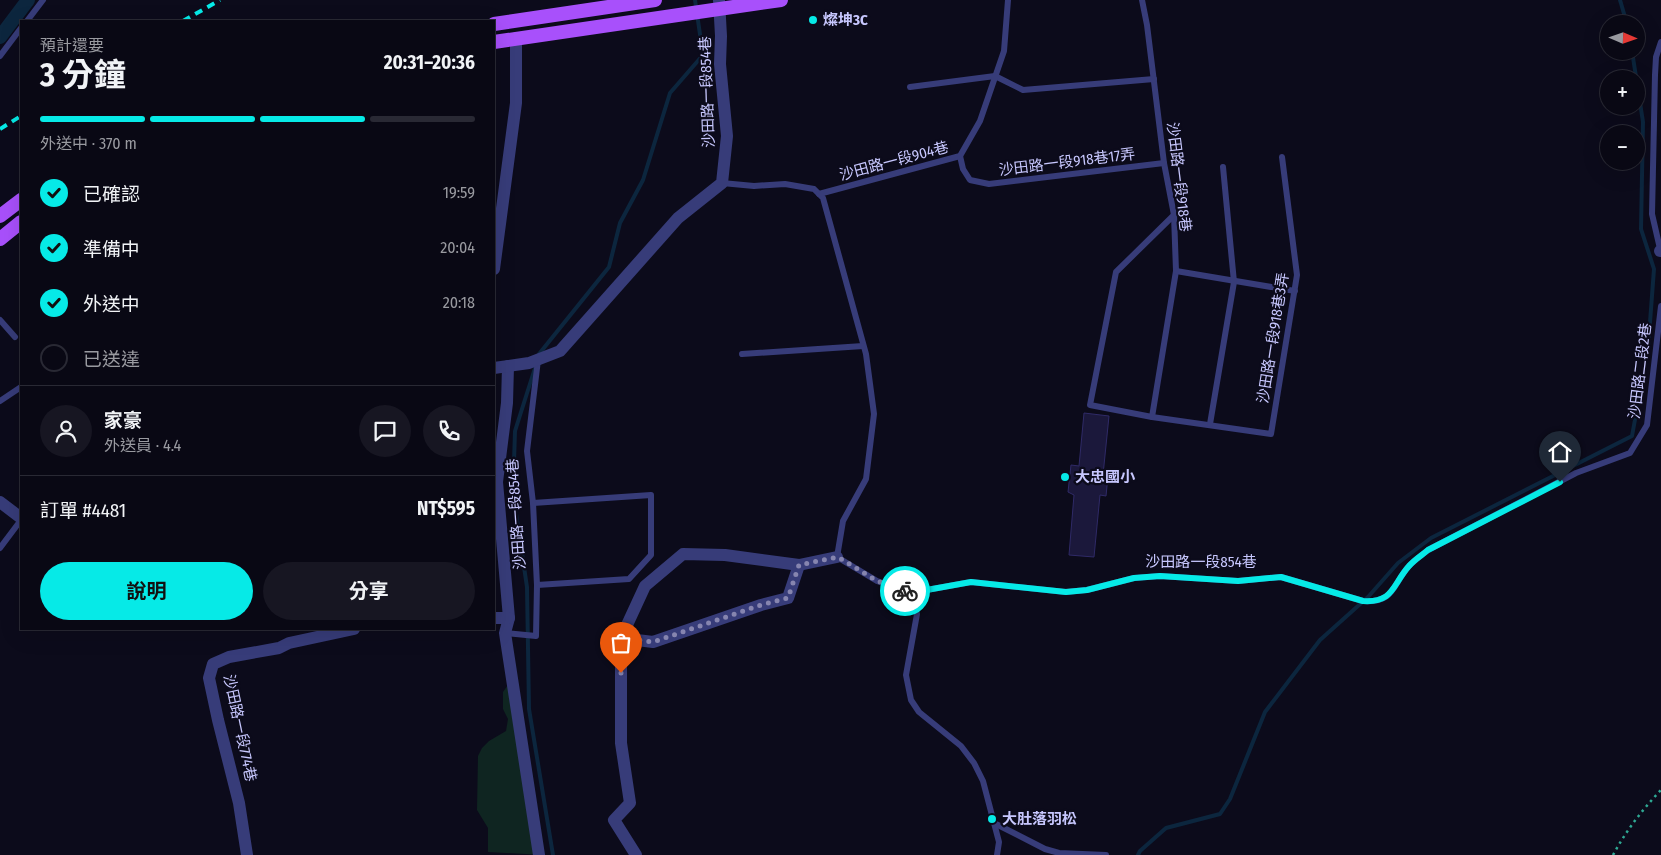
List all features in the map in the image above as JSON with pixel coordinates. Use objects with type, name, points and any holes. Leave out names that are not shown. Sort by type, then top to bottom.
[{"type":"main road","points":[[495,24],[655,0]]},
{"type":"main road","points":[[495,42],[681,14],[719,4],[781,0]]},
{"type":"main road","points":[[0,216],[20,201]]},
{"type":"main road","points":[[0,239],[20,223]]},
{"type":"street","name":"沙田路一段854巷","points":[[719,4],[720,64],[727,136],[722,183]]},
{"type":"street","points":[[495,261],[516,102],[516,38]]},
{"type":"street","points":[[495,368],[529,363],[560,351],[678,218],[722,183]]},
{"type":"street","name":"沙田路一段854巷","points":[[508,366],[507,403],[497,482],[509,618],[505,633],[540,855]]},
{"type":"street","points":[[0,502],[20,518]]},
{"type":"street","points":[[636,855],[614,820],[630,803],[621,743],[621,638],[645,586],[683,554],[725,555],[799,565],[838,557]]},
{"type":"street","points":[[621,638],[653,642],[761,605],[788,598],[799,565]]},
{"type":"street","points":[[495,618],[509,618]]},
{"type":"street","name":"沙田路一段774巷","points":[[247,855],[239,803],[209,678],[213,664],[229,657],[279,648],[289,643],[349,630]]},
{"type":"lane","points":[[28,20],[43,0]]},
{"type":"lane","name":"沙田路一段904巷","points":[[819,194],[960,156],[980,121],[1004,51],[1008,0]]},
{"type":"lane","name":"沙田路一段918巷","points":[[1142,0],[1164,163],[1174,215],[1176,271],[1152,417]]},
{"type":"lane","points":[[0,56],[20,29]]},
{"type":"lane","points":[[1661,42],[1656,57],[1654,75],[1652,214],[1661,257]]},
{"type":"lane","points":[[910,87],[995,76],[1023,90],[1154,79]]},
{"type":"lane","name":"沙田路一段918巷17弄","points":[[960,156],[963,169],[970,180],[989,184],[1164,163]]},
{"type":"lane","name":"沙田路一段918巷3弄","points":[[1210,424],[1271,434],[1298,275],[1282,157]]},
{"type":"lane","points":[[1174,215],[1116,272],[1090,405],[1152,417],[1210,424],[1234,282],[1223,167]]},
{"type":"lane","points":[[722,183],[754,186],[785,184],[814,189],[823,198],[863,346],[874,414],[866,479],[842,521],[838,557],[877,581],[910,593],[917,614],[906,675],[911,700],[919,712],[961,746],[974,763],[983,782],[999,842],[997,855]]},
{"type":"lane","points":[[1176,271],[1296,291]]},
{"type":"lane","name":"沙田路二段2巷","points":[[1363,601],[1376,602],[1382,600],[1391,592],[1410,565],[1428,550],[1576,473],[1630,453],[1646,425],[1661,306]]},
{"type":"lane","points":[[0,320],[15,337]]},
{"type":"lane","points":[[742,354],[863,346]]},
{"type":"lane","name":"沙田路一段854巷","points":[[505,633],[536,636],[537,585],[533,503],[527,451],[538,360]]},
{"type":"lane","points":[[0,401],[20,388]]},
{"type":"lane","points":[[533,503],[650,495],[651,555],[629,579],[537,585]]},
{"type":"lane","points":[[0,548],[20,520]]},
{"type":"lane","name":"沙田路一段854巷","points":[[910,593],[971,582],[1066,592],[1087,590],[1134,578],[1160,576],[1238,581],[1281,577],[1363,601]]},
{"type":"lane","points":[[994,823],[1045,849],[1059,853],[1106,855]]},
{"type":"path","points":[[1613,855],[1624,835],[1638,816],[1661,790]]},
{"type":"green space","points":[[510,682],[543,855],[488,852],[488,828],[477,810],[478,756],[482,748],[489,741],[506,731],[508,719],[503,709],[503,692]]},
{"type":"building","points":[[1084,413],[1109,416],[1103,475],[1108,476],[1106,496],[1100,495],[1094,557],[1069,555],[1074,495],[1068,492],[1071,465],[1079,466]]},
{"type":"waterway","points":[[0,37],[28,0]]},
{"type":"waterway","points":[[539,354],[609,267],[620,223],[643,180],[670,93],[703,55],[695,0]]},
{"type":"waterway","points":[[1620,0],[1624,15]]},
{"type":"waterway","points":[[1138,855],[1166,828],[1220,814],[1230,799],[1265,712],[1320,640],[1368,597],[1398,563],[1431,538],[1632,436],[1648,349],[1654,269],[1641,229],[1643,122],[1633,60]]},
{"type":"waterway","points":[[535,368],[515,431],[513,493],[527,587],[529,709],[553,855]]},
{"type":"railway","points":[[185,20],[220,0]]},
{"type":"railway","points":[[0,129],[20,117]]},
{"type":"way so far","points":[[621,673],[621,638],[653,642],[761,605],[788,598],[799,565],[838,557],[877,581],[905,591]]},
{"type":"place","name":"燦坤3C","points":[[813,20]]},
{"type":"place","name":"大忠國小","points":[[1065,477]]},
{"type":"place","name":"大肚落羽松","points":[[992,819]]},
{"type":"route","points":[[905,591],[910,593],[971,582],[1066,592],[1087,590],[1134,578],[1160,576],[1238,581],[1281,577],[1363,601],[1376,602],[1382,600],[1391,592],[1410,565],[1428,550],[1560,482]]}]
